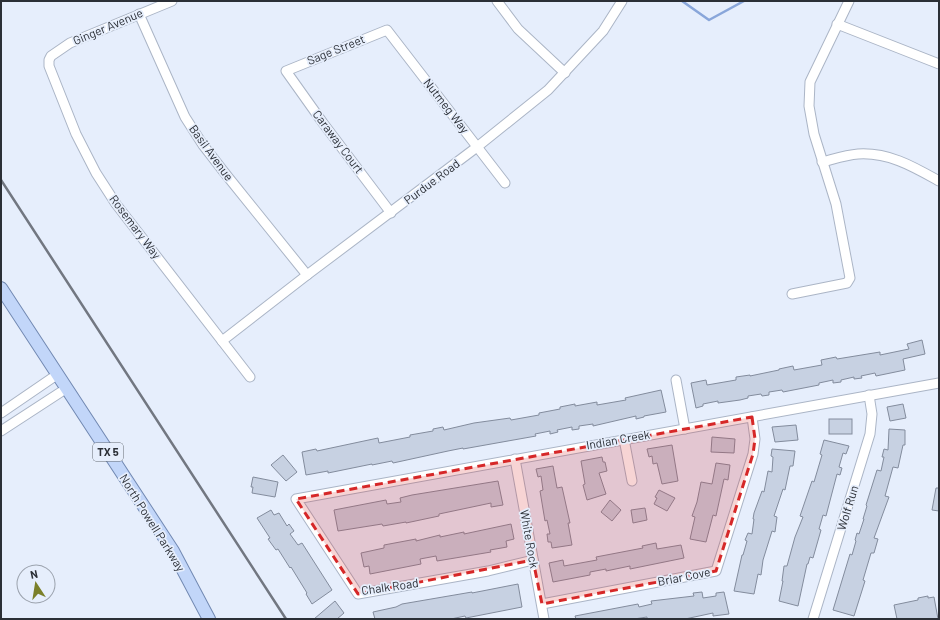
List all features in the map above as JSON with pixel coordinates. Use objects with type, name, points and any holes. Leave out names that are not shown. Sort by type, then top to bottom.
[{"type":"main road","name":"North Powell Parkway","points":[[1,288],[172,552],[208,619]]},
{"type":"street","name":"Ginger Avenue","points":[[49,60],[55,52],[70,43],[172,1]]},
{"type":"street","points":[[497,1],[518,29],[565,73]]},
{"type":"street","name":"Purdue Road","points":[[222,341],[477,147],[548,90],[603,31],[622,1]]},
{"type":"street","points":[[792,294],[847,283],[850,278],[836,204],[814,134],[809,106],[810,82],[849,1]]},
{"type":"street","name":"Basil Avenue","points":[[139,14],[185,117],[207,150],[307,275]]},
{"type":"street","points":[[837,24],[939,64]]},
{"type":"street","name":"Sage Street","points":[[286,71],[387,30]]},
{"type":"street","name":"Nutmeg Way","points":[[387,30],[505,183]]},
{"type":"street","name":"Rosemary Way","points":[[49,60],[48,66],[50,72],[76,134],[96,173],[116,204],[250,377]]},
{"type":"street","name":"Caraway Court","points":[[286,71],[391,213]]},
{"type":"street","points":[[822,162],[858,154],[874,154],[891,157],[912,166],[939,181]]},
{"type":"street","points":[[1,413],[58,374]]},
{"type":"street","points":[[676,380],[684,428]]},
{"type":"street","name":"Indian Creek","points":[[296,499],[939,383]]},
{"type":"street","points":[[1,430],[67,388]]},
{"type":"street","name":"Wolf Run","points":[[813,619],[870,434],[872,414],[869,395]]},
{"type":"street","name":"Briar Cove","points":[[542,604],[716,571],[753,454],[755,439],[752,417]]},
{"type":"street","points":[[624,439],[632,481]]},
{"type":"street","name":"White Rock","points":[[515,459],[544,619]]},
{"type":"street","name":"Chalk Road","points":[[296,499],[358,594],[488,571],[533,560]]},
{"type":"highlighted area","points":[[752,417],[755,439],[753,454],[716,571],[542,604],[533,560],[358,594],[296,499]]},
{"type":"building","points":[[922,340],[925,354],[903,359],[905,370],[876,376],[875,373],[861,376],[862,378],[854,379],[854,377],[841,380],[841,382],[833,383],[833,380],[819,383],[819,385],[783,392],[782,390],[769,392],[769,395],[762,396],[761,394],[748,396],[748,398],[740,400],[718,403],[718,401],[703,404],[703,406],[696,408],[691,383],[706,380],[707,385],[736,380],[736,377],[750,376],[793,366],[794,370],[822,365],[821,360],[836,357],[837,359],[880,352],[880,355],[909,349],[907,344]]},
{"type":"building","points":[[661,390],[666,412],[636,419],[636,416],[593,426],[593,424],[579,426],[579,429],[572,430],[572,427],[557,430],[558,432],[550,434],[550,431],[535,434],[536,436],[463,448],[393,463],[392,461],[328,473],[328,471],[306,475],[302,452],[316,449],[317,451],[378,438],[379,443],[410,437],[410,435],[433,431],[433,429],[443,427],[444,430],[474,423],[510,418],[511,420],[539,415],[539,413],[560,409],[560,407],[575,404],[575,406],[597,402],[597,405],[626,400],[625,398]]},
{"type":"building","points":[[903,404],[906,418],[890,421],[887,407]]},
{"type":"building","points":[[829,419],[852,419],[852,434],[829,434]]},
{"type":"building","points":[[796,425],[798,440],[775,442],[772,427]]},
{"type":"building","points":[[889,429],[905,430],[905,445],[903,445],[898,468],[893,467],[885,496],[889,497],[874,538],[878,539],[874,553],[871,553],[863,580],[865,581],[854,616],[833,610],[850,554],[852,555],[857,533],[859,534],[864,519],[866,505],[877,470],[881,471],[884,449],[888,450]]},
{"type":"building","points":[[712,437],[735,439],[734,453],[711,452]]},
{"type":"building","points":[[824,440],[849,446],[846,454],[843,453],[839,467],[842,468],[840,475],[837,474],[826,516],[823,515],[819,529],[821,530],[813,558],[810,557],[807,564],[798,606],[779,601],[784,566],[787,566],[795,537],[803,517],[800,516],[812,481],[814,482],[822,455],[820,454]]},
{"type":"building","points":[[672,445],[678,481],[662,484],[657,463],[653,464],[652,456],[649,457],[647,449]]},
{"type":"building","points":[[772,449],[795,451],[793,466],[790,466],[785,490],[783,489],[774,516],[777,517],[775,532],[772,531],[763,560],[761,575],[758,574],[754,594],[734,591],[742,555],[747,541],[745,540],[748,533],[752,534],[754,513],[762,491],[764,492],[768,471],[772,472]]},
{"type":"building","points":[[283,455],[297,472],[286,481],[271,465]]},
{"type":"building","points":[[602,457],[607,471],[599,473],[606,494],[587,500],[583,485],[585,484],[581,461]]},
{"type":"building","points":[[716,463],[730,465],[728,480],[724,479],[716,516],[713,515],[706,542],[690,539],[695,517],[692,516],[697,502],[701,482],[712,484]]},
{"type":"building","points":[[553,466],[557,488],[562,487],[570,523],[568,523],[572,545],[552,548],[551,542],[548,542],[547,534],[550,534],[547,520],[545,521],[540,491],[543,490],[541,476],[538,477],[536,469]]},
{"type":"building","points":[[253,477],[278,482],[275,497],[252,493],[253,487],[251,487]]},
{"type":"building","points":[[498,481],[503,505],[491,507],[491,503],[439,514],[439,516],[406,523],[383,526],[382,524],[338,531],[334,510],[386,500],[387,504],[401,502],[400,498],[412,495]]},
{"type":"building","points":[[936,488],[939,488],[939,511],[932,510]]},
{"type":"building","points":[[659,490],[675,498],[667,511],[654,504],[657,498],[655,497]]},
{"type":"building","points":[[610,500],[621,510],[612,521],[601,512]]},
{"type":"building","points":[[645,508],[647,520],[633,523],[631,510]]},
{"type":"building","points":[[271,510],[274,515],[279,513],[287,526],[289,524],[294,531],[290,534],[298,545],[302,543],[332,590],[312,604],[291,567],[290,568],[278,549],[276,550],[268,539],[270,538],[257,518]]},
{"type":"building","points":[[511,524],[514,539],[506,541],[507,547],[490,550],[491,552],[437,561],[436,556],[420,559],[421,564],[370,574],[369,566],[364,567],[361,553],[384,548],[384,545],[416,539],[416,541],[440,535],[440,537],[464,532],[464,534]]},
{"type":"building","points":[[656,543],[657,549],[681,545],[684,558],[630,569],[630,566],[606,571],[606,569],[590,572],[590,575],[553,582],[549,563],[563,560],[564,566],[597,560],[596,557],[643,548],[642,546]]},
{"type":"building","points":[[518,584],[522,607],[466,618],[465,616],[451,619],[375,619],[373,612],[396,607],[402,604]]},
{"type":"building","points":[[702,592],[703,598],[716,596],[716,593],[724,592],[729,614],[713,616],[713,613],[685,619],[647,619],[647,617],[634,619],[576,619],[575,616],[638,604],[639,607],[652,604],[651,601],[694,596],[693,593]]},
{"type":"building","points":[[928,596],[928,598],[934,597],[938,619],[897,619],[894,605],[918,600],[918,598]]},
{"type":"building","points":[[335,601],[344,613],[337,619],[314,619]]},
{"type":"waterway","points":[[682,1],[709,20],[744,1]]},
{"type":"railway","points":[[1,180],[286,619]]}]
